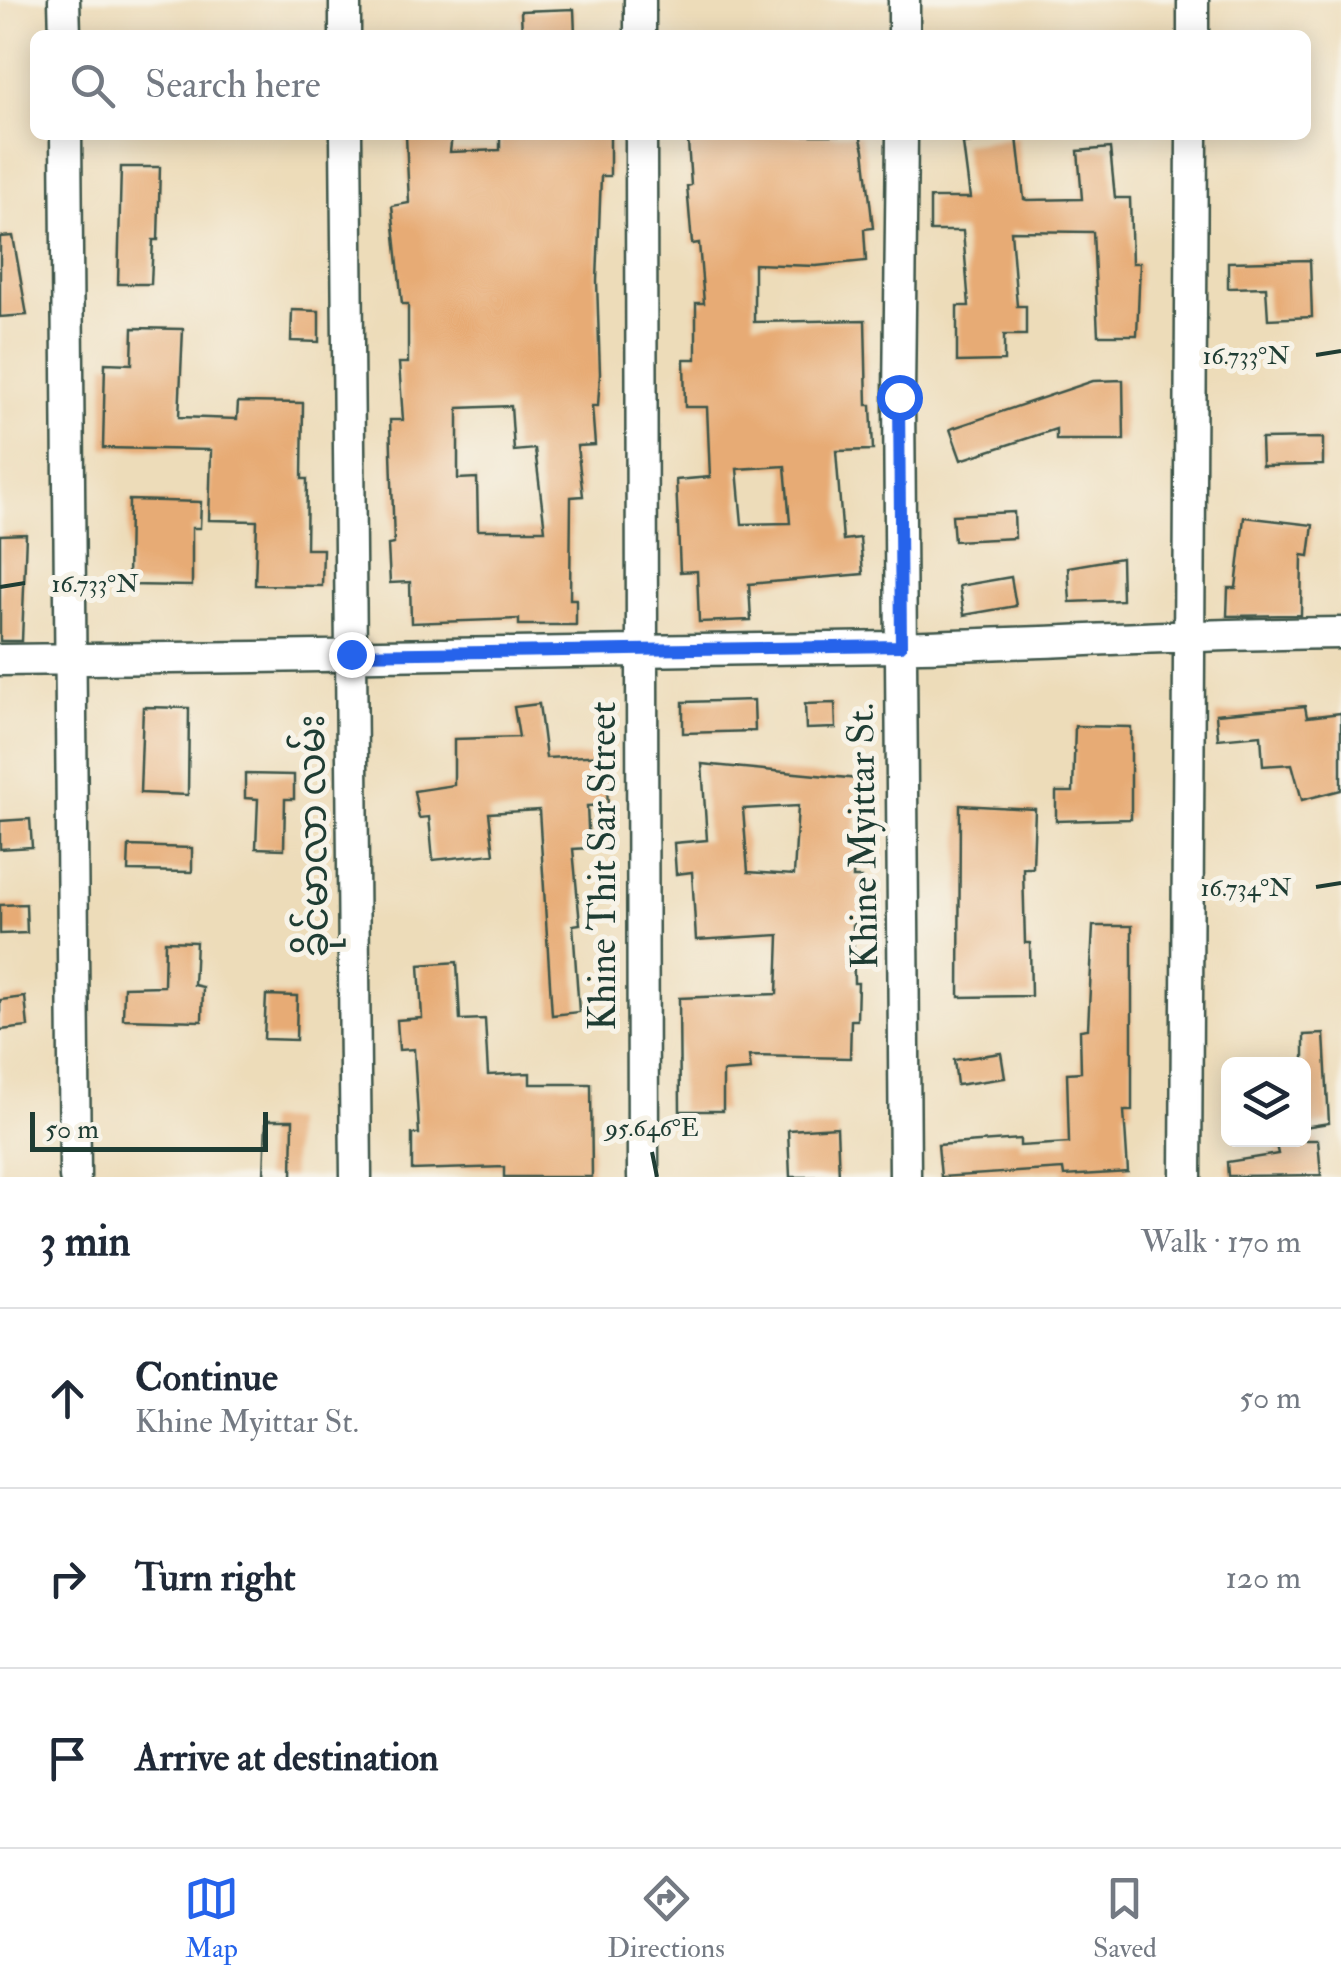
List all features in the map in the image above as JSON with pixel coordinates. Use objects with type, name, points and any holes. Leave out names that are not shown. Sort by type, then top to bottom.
[{"type":"street","points":[[64,0],[65,30]]},
{"type":"street","points":[[345,0],[345,30]]},
{"type":"street","points":[[640,0],[640,30]]},
{"type":"street","points":[[904,0],[904,30]]},
{"type":"street","points":[[1193,0],[1193,30]]},
{"type":"street","points":[[66,140],[75,1177]]},
{"type":"street","name":"ခိုင်မာလာ လမ်း","points":[[346,140],[356,1177]]},
{"type":"street","name":"Khine Thit Sar Street","points":[[640,140],[643,1177]]},
{"type":"street","name":"Khine Myittar St.","points":[[902,140],[899,397],[906,1177]]},
{"type":"street","points":[[1186,1177],[1192,140]]},
{"type":"street","points":[[0,660],[642,652],[1187,634],[1341,633]]},
{"type":"building","points":[[574,9],[575,30],[522,30],[521,11]]},
{"type":"building","points":[[406,140],[451,140],[450,152],[500,150],[500,140],[610,140],[610,176],[601,176],[597,281],[600,374],[598,406],[592,406],[595,445],[577,446],[583,496],[571,497],[570,599],[576,599],[576,625],[519,625],[519,619],[411,623],[410,582],[390,583],[388,545],[394,544],[390,420],[403,420],[399,363],[408,363],[408,304],[402,304],[392,206],[409,203]],"holes":[[[511,406],[514,451],[535,449],[545,530],[478,530],[477,478],[458,479],[458,408]]]},
{"type":"building","points":[[861,140],[864,150],[873,228],[864,229],[866,261],[816,266],[754,264],[754,322],[865,320],[867,405],[871,405],[873,450],[836,451],[843,540],[860,538],[863,574],[749,584],[751,620],[699,622],[697,571],[680,572],[676,480],[710,477],[707,407],[685,407],[684,359],[696,359],[696,303],[704,303],[699,243],[692,244],[687,186],[691,185],[688,142]],"holes":[[[785,466],[790,523],[742,524],[737,469]]]},
{"type":"building","points":[[1017,140],[1027,200],[1082,199],[1078,151],[1110,148],[1115,198],[1130,198],[1132,263],[1140,263],[1137,335],[1098,335],[1093,232],[1011,231],[1017,306],[1026,306],[1026,335],[1004,335],[1004,361],[957,362],[957,306],[969,306],[963,231],[930,231],[930,198],[970,198],[963,144]]},
{"type":"building","points":[[121,167],[160,167],[158,240],[153,240],[151,284],[118,284]]},
{"type":"building","points":[[13,236],[27,315],[0,317],[0,237]]},
{"type":"building","points":[[1310,260],[1312,317],[1268,319],[1266,287],[1228,288],[1228,262]]},
{"type":"building","points":[[292,310],[319,311],[319,342],[291,341]]},
{"type":"building","points":[[133,328],[183,329],[179,417],[237,419],[238,402],[303,403],[306,549],[323,549],[322,586],[255,585],[257,521],[209,520],[211,450],[103,448],[105,363],[132,364]]},
{"type":"building","points":[[1123,380],[1124,440],[1056,440],[1056,429],[961,460],[950,429],[1093,381]]},
{"type":"building","points":[[1323,438],[1323,465],[1262,466],[1261,439]]},
{"type":"building","points":[[129,500],[201,502],[200,528],[192,528],[192,586],[128,585]]},
{"type":"building","points":[[1014,512],[1015,538],[954,541],[952,515]]},
{"type":"building","points":[[1244,517],[1313,525],[1309,556],[1302,555],[1301,615],[1227,616],[1228,588],[1236,588]]},
{"type":"building","points":[[26,534],[22,641],[0,641],[0,535]]},
{"type":"building","points":[[1121,558],[1122,600],[1070,602],[1068,567]]},
{"type":"building","points":[[1011,577],[1016,606],[964,615],[959,586]]},
{"type":"building","points":[[754,700],[755,731],[683,733],[683,702]]},
{"type":"building","points":[[835,703],[836,728],[806,729],[805,704]]},
{"type":"building","points":[[539,704],[546,758],[605,755],[608,805],[587,806],[589,848],[573,849],[580,924],[573,925],[579,1012],[552,1015],[539,810],[489,813],[494,854],[433,860],[429,817],[419,818],[414,791],[454,785],[454,739],[519,737],[514,707]]},
{"type":"building","points":[[1305,706],[1307,717],[1341,713],[1341,790],[1302,800],[1292,764],[1263,766],[1261,735],[1218,739],[1216,714]]},
{"type":"building","points":[[143,707],[189,708],[188,795],[140,793]]},
{"type":"building","points":[[1075,726],[1131,727],[1131,819],[1056,821],[1056,792],[1073,792]]},
{"type":"building","points":[[702,764],[858,779],[853,878],[861,878],[859,924],[853,924],[857,1020],[851,1020],[850,1058],[749,1056],[751,1070],[723,1072],[723,1111],[680,1111],[679,998],[777,994],[779,935],[696,940],[692,872],[676,874],[674,843],[707,840]],"holes":[[[798,806],[794,875],[748,872],[743,809]]]},
{"type":"building","points":[[245,774],[294,775],[294,799],[285,799],[284,849],[256,848],[258,799],[245,798]]},
{"type":"building","points":[[960,805],[1035,809],[1033,868],[1023,868],[1031,996],[959,997]]},
{"type":"building","points":[[30,819],[32,847],[0,849],[0,821]]},
{"type":"building","points":[[129,846],[192,848],[192,872],[128,871]]},
{"type":"building","points":[[26,904],[27,933],[0,934],[0,905]]},
{"type":"building","points":[[1093,926],[1132,926],[1132,1111],[1124,1111],[1128,1172],[1064,1176],[1063,1169],[941,1177],[938,1145],[1020,1139],[1020,1146],[1069,1143],[1067,1073],[1081,1072],[1080,1030],[1088,1029]]},
{"type":"building","points":[[165,941],[196,942],[194,985],[203,987],[202,1021],[123,1019],[124,987],[164,986]]},
{"type":"building","points":[[457,962],[460,1020],[485,1019],[488,1075],[530,1073],[530,1084],[591,1084],[592,1177],[504,1177],[504,1167],[412,1170],[412,1134],[419,1134],[414,1049],[399,1050],[397,1020],[422,1018],[419,965]]},
{"type":"building","points":[[266,995],[297,996],[296,1040],[264,1039]]},
{"type":"building","points":[[25,997],[28,1027],[0,1030],[0,1000]]},
{"type":"building","points":[[1324,1034],[1329,1123],[1311,1126],[1311,1057],[1304,1057],[1304,1035]]},
{"type":"building","points":[[1001,1053],[1005,1078],[957,1085],[954,1060]]},
{"type":"building","points":[[266,1120],[293,1120],[292,1177],[264,1177]]},
{"type":"building","points":[[837,1127],[839,1177],[790,1177],[788,1130]]},
{"type":"building","points":[[1311,1140],[1318,1140],[1321,1175],[1228,1176],[1227,1162],[1278,1154],[1276,1147],[1311,1147]]},
{"type":"route","points":[[351,654],[901,646],[899,397]]}]
